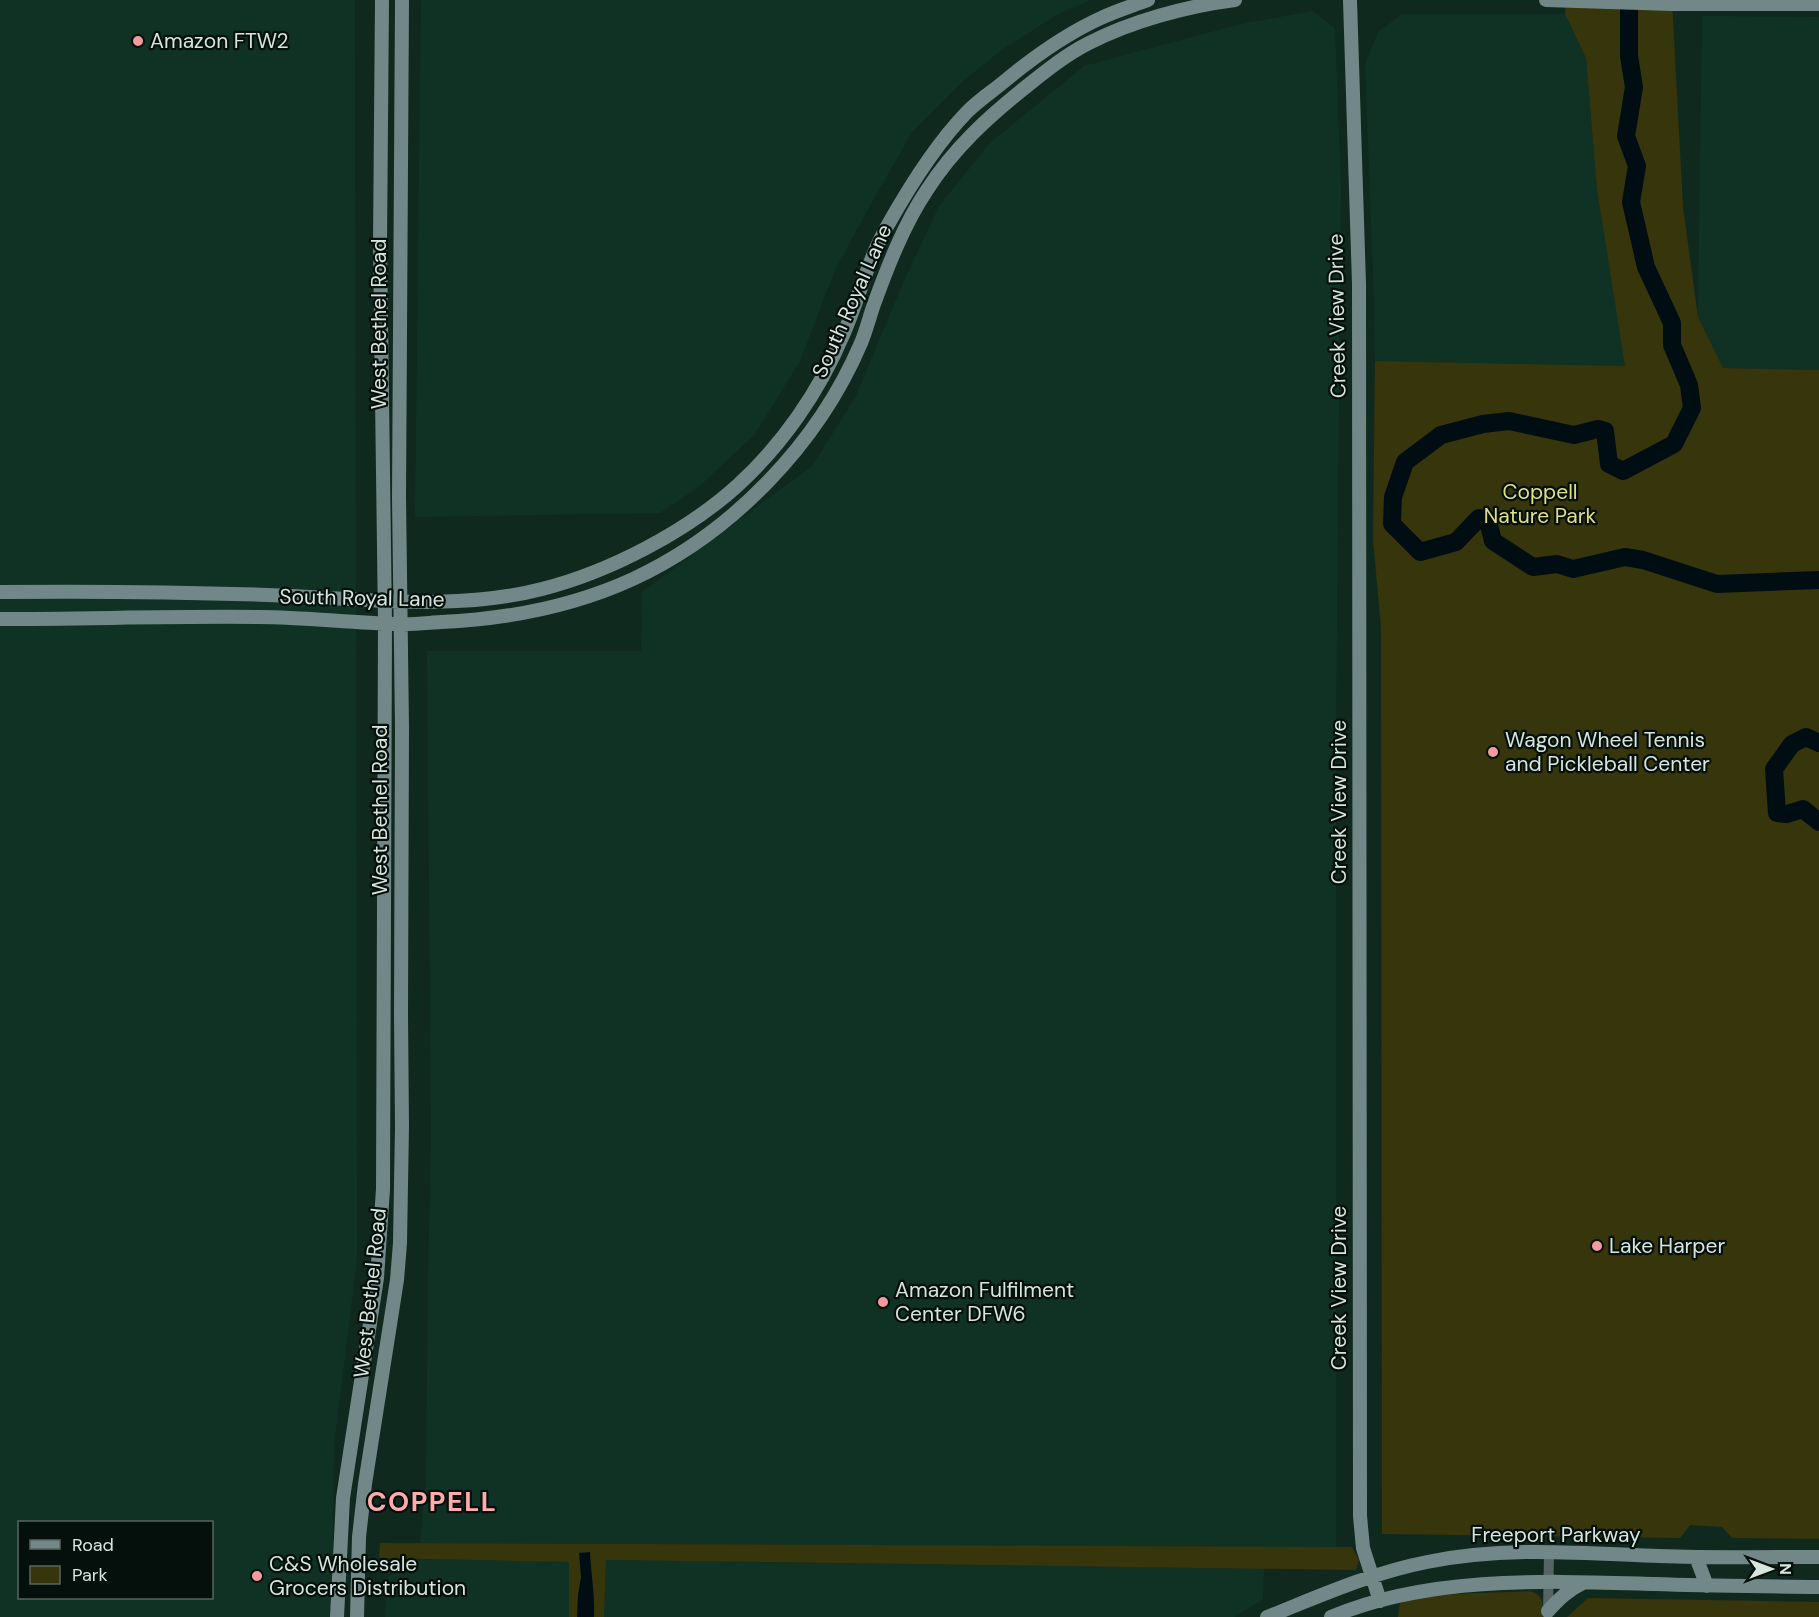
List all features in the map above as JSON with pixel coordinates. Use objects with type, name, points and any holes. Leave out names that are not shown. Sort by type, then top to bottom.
[{"type":"main road","name":"West Bethel Road","points":[[338,1617],[343,1498],[377,1278],[383,1189],[385,624],[380,245],[382,0]]},
{"type":"main road","name":"West Bethel Road","points":[[357,1617],[359,1536],[397,1280],[401,1231],[402,0]]},
{"type":"main road","name":"South Royal Lane","points":[[0,592],[226,594],[384,602],[466,602],[542,590],[589,575],[628,558],[687,523],[737,486],[775,447],[810,400],[843,336],[886,226],[940,144],[977,103],[1037,55],[1103,17],[1148,0]]},
{"type":"main road","name":"South Royal Lane","points":[[0,619],[262,617],[400,624],[502,618],[552,608],[632,580],[701,540],[750,500],[774,475],[829,405],[850,368],[889,263],[918,205],[928,188],[976,128],[1067,56],[1094,40],[1156,17],[1208,3],[1235,0]]},
{"type":"main road","name":"Creek View Drive","points":[[1350,0],[1359,284],[1360,1516],[1364,1548],[1380,1601]]},
{"type":"main road","points":[[1546,0],[1819,4]]},
{"type":"main road","points":[[1087,25],[1094,40]]},
{"type":"main road","points":[[382,85],[401,85]]},
{"type":"main road","points":[[380,245],[401,246]]},
{"type":"main road","points":[[843,336],[861,342]]},
{"type":"main road","points":[[687,523],[701,540]]},
{"type":"main road","points":[[368,1343],[387,1346]]},
{"type":"main road","name":"Freeport Parkway","points":[[1267,1617],[1372,1575],[1470,1555],[1548,1551],[1696,1557],[1819,1557]]},
{"type":"main road","points":[[1696,1557],[1707,1586]]},
{"type":"main road","points":[[1707,1586],[1713,1557]]},
{"type":"main road","points":[[1331,1617],[1380,1601],[1478,1585],[1548,1581],[1819,1587]]},
{"type":"main road","points":[[1548,1614],[1566,1593],[1584,1582]]},
{"type":"main road","points":[[339,1586],[358,1587]]},
{"type":"street","points":[[1548,1551],[1548,1614]]},
{"type":"shaded area","points":[[0,0],[355,0],[357,1259],[334,1445],[332,1617],[0,1617]]},
{"type":"shaded area","points":[[421,0],[1091,0],[1058,14],[1000,51],[962,82],[912,132],[835,270],[800,361],[755,434],[700,486],[660,513],[415,517]]},
{"type":"shaded area","points":[[1313,11],[1335,29],[1341,187],[1336,726],[1336,1548],[420,1543],[426,1478],[431,1137],[427,651],[641,651],[642,592],[812,466],[855,398],[903,283],[939,206],[990,143],[1084,66],[1241,24]]},
{"type":"shaded area","points":[[1402,14],[1565,14],[1586,58],[1597,189],[1626,366],[1375,361],[1365,64],[1378,32]]},
{"type":"shaded area","points":[[1702,16],[1819,17],[1819,370],[1723,368],[1698,317]]},
{"type":"shaded area","points":[[590,1552],[594,1617],[577,1617],[581,1577],[579,1553]]},
{"type":"shaded area","points":[[414,1559],[569,1562],[569,1617],[385,1617],[386,1580],[398,1566]]},
{"type":"shaded area","points":[[606,1560],[1264,1569],[1263,1599],[1234,1617],[604,1617]]},
{"type":"green space","name":"Coppell Nature Park","points":[[1566,0],[1672,0],[1683,207],[1698,317],[1723,368],[1819,370],[1819,1539],[1732,1538],[1722,1527],[1690,1525],[1680,1538],[1382,1534],[1381,628],[1373,539],[1375,361],[1625,366],[1597,189],[1586,58],[1565,14]]},
{"type":"green space","points":[[380,1543],[1352,1547],[1359,1560],[1356,1570],[606,1560],[604,1617],[569,1617],[569,1562],[379,1558]]},
{"type":"green space","points":[[1530,1591],[1540,1598],[1543,1605],[1543,1617],[1398,1617],[1400,1603],[1416,1599],[1432,1596]]},
{"type":"green space","points":[[1588,1598],[1819,1602],[1819,1617],[1567,1617]]},
{"type":"waterway","points":[[1629,0],[1629,56],[1634,87],[1626,136],[1637,166],[1631,202],[1646,267],[1672,323],[1672,345],[1689,385],[1692,408],[1674,444],[1623,471],[1609,464],[1605,431],[1598,429],[1574,435],[1509,421],[1483,424],[1441,435],[1405,462],[1393,497],[1392,524],[1420,552],[1456,542],[1479,518],[1488,521],[1493,541],[1533,567],[1557,564],[1573,569],[1625,557],[1643,560],[1717,584],[1819,580]]},
{"type":"waterway","points":[[1819,743],[1806,737],[1792,744],[1774,769],[1777,813],[1787,814],[1803,809],[1819,822]]},
{"type":"place","name":"Amazon FTW2","points":[[138,41]]},
{"type":"place","name":"Wagon Wheel Tennis and Pickleball Center","points":[[1493,752]]},
{"type":"place","name":"Lake Harper","points":[[1597,1246]]},
{"type":"place","name":"Amazon Fulfilment Center DFW6","points":[[883,1302]]},
{"type":"place","name":"C&S Wholesale Grocers Distribution","points":[[257,1576]]},
{"type":"district","name":"COPPELL","points":[[432,1502]]}]
